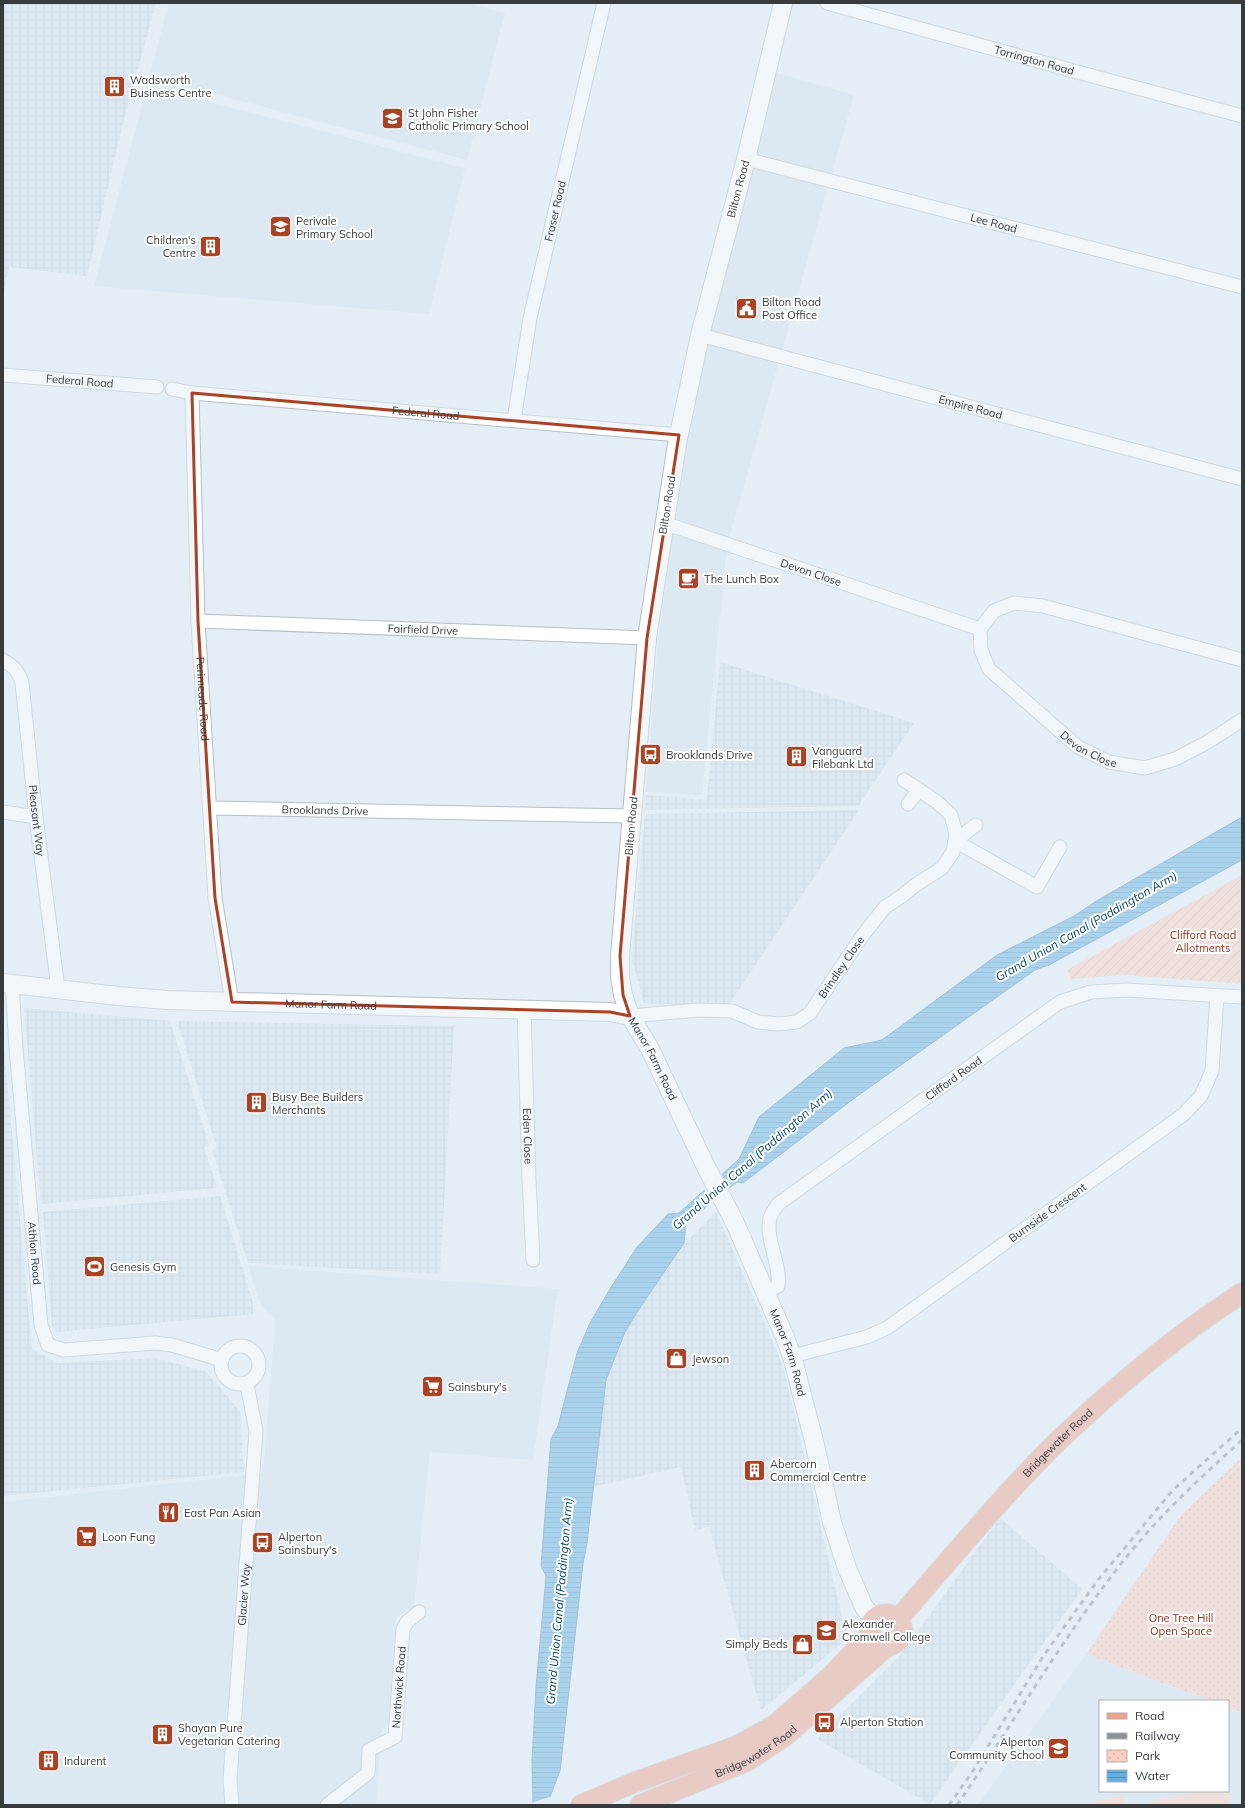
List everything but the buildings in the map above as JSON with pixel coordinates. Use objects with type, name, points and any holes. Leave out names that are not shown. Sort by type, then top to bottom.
[{"type":"main road","name":"Bridgewater Road","points":[[898,1619],[995,1509],[1058,1442],[1132,1375],[1242,1292]]},
{"type":"main road","points":[[885,1614],[891,1615],[898,1619],[902,1627],[900,1638],[892,1646],[886,1647],[876,1643],[872,1627],[885,1614]]},
{"type":"main road","name":"Bridgewater Road","points":[[585,1804],[635,1782],[737,1746],[775,1725],[831,1676],[872,1627]]},
{"type":"main road","name":"Bridgewater Road","points":[[646,1804],[747,1761],[785,1736],[886,1647]]},
{"type":"main road","points":[[635,1782],[646,1804]]},
{"type":"main road","points":[[585,1804],[628,1796],[646,1804]]},
{"type":"street","name":"Fraser Road","points":[[514,420],[530,318],[604,3]]},
{"type":"street","name":"Bilton Road","points":[[630,1016],[623,995],[620,977],[620,956],[647,638],[664,523],[679,435],[700,335],[746,159],[783,3]]},
{"type":"street","name":"Torrington Road","points":[[827,3],[1242,116]]},
{"type":"street","name":"Lee Road","points":[[746,159],[1242,287]]},
{"type":"street","name":"Empire Road","points":[[700,335],[1242,480]]},
{"type":"street","name":"Federal Road","points":[[3,375],[157,388]]},
{"type":"street","name":"Federal Road","points":[[172,389],[192,393],[514,420],[645,433],[655,431],[679,435]]},
{"type":"street","name":"Perimeade Road","points":[[192,393],[198,621],[215,898],[232,1002]]},
{"type":"street","name":"Devon Close","points":[[664,523],[755,555],[980,629],[981,650],[989,669],[1078,747],[1109,762],[1145,768],[1175,759],[1206,743],[1242,720]]},
{"type":"street","points":[[980,629],[994,611],[1014,603],[1043,606],[1242,660]]},
{"type":"street","name":"Fairfield Drive","points":[[198,621],[647,638]]},
{"type":"street","name":"Pleasant Way","points":[[3,660],[19,673],[22,683],[36,816],[58,989]]},
{"type":"street","name":"Brindley Close","points":[[630,1016],[705,1010],[732,1011],[758,1022],[779,1024],[797,1022],[810,1013],[863,935],[885,907],[942,868],[954,852],[956,834],[950,815],[938,802],[904,780]]},
{"type":"street","points":[[908,804],[919,790]]},
{"type":"street","name":"Brooklands Drive","points":[[210,808],[632,816]]},
{"type":"street","points":[[3,812],[36,816]]},
{"type":"street","points":[[976,826],[955,841],[1037,887],[1060,847]]},
{"type":"street","name":"Manor Farm Road","points":[[7,983],[126,997],[232,1002],[524,1011],[610,1012],[630,1016],[650,1049],[704,1165],[735,1223],[792,1356],[814,1441],[832,1522],[847,1568],[872,1627]]},
{"type":"street","name":"Athlon Road","points":[[7,983],[16,1048],[41,1326],[48,1345],[64,1350],[156,1343],[172,1345],[222,1360]]},
{"type":"street","name":"Clifford Road","points":[[766,1293],[778,1286],[779,1278],[769,1231],[770,1217],[778,1204],[1060,1002],[1091,992],[1126,990],[1242,997]]},
{"type":"street","name":"Burnside Crescent","points":[[792,1356],[867,1337],[886,1328],[1184,1114],[1201,1096],[1212,1071],[1217,996]]},
{"type":"street","name":"Eden Close","points":[[524,1011],[533,1260]]},
{"type":"street","points":[[242,1346],[254,1351],[260,1364],[256,1378],[247,1384],[236,1385],[226,1379],[222,1371],[222,1360],[226,1352],[232,1347],[242,1346]]},
{"type":"street","name":"Glacier Way","points":[[232,1805],[230,1771],[256,1431],[247,1384]]},
{"type":"street","name":"Northwick Road","points":[[327,1805],[368,1773],[370,1750],[395,1737],[403,1629],[407,1622],[419,1612]]},
{"type":"highlighted area","points":[[192,393],[679,435],[647,638],[620,956],[623,995],[630,1016],[610,1012],[232,1002],[215,898],[198,621]]},
{"type":"shaded area","points":[[3,3],[156,3],[122,127],[87,276],[9,267],[3,297]]},
{"type":"shaded area","name":"St John Fisher Catholic Primary School","points":[[169,3],[467,3],[505,13],[467,160],[149,77]]},
{"type":"shaded area","points":[[770,71],[854,95],[727,546],[702,795],[646,792],[658,637],[684,460],[707,329]]},
{"type":"shaded area","name":"Perivale Primary School","points":[[147,86],[465,168],[429,314],[94,286]]},
{"type":"shaded area","points":[[720,662],[914,723],[858,806],[645,810],[646,795],[707,800]]},
{"type":"shaded area","points":[[859,810],[728,1006],[644,1003],[632,959],[645,814]]},
{"type":"shaded area","points":[[24,1008],[170,1021],[209,1145],[204,1147],[217,1188],[41,1204]]},
{"type":"shaded area","points":[[177,1021],[454,1026],[440,1274],[248,1263],[212,1150],[217,1148]]},
{"type":"shaded area","points":[[3,1036],[32,1349],[57,1363],[155,1358],[205,1371],[240,1411],[244,1472],[3,1496]]},
{"type":"shaded area","points":[[220,1196],[252,1299],[254,1314],[56,1332],[52,1327],[43,1212]]},
{"type":"shaded area","points":[[716,1212],[783,1365],[847,1639],[761,1710],[709,1527],[695,1530],[681,1467],[592,1487],[602,1386],[648,1280]]},
{"type":"shaded area","points":[[248,1266],[558,1289],[533,1460],[430,1452],[414,1607],[396,1618],[389,1723],[381,1732],[376,1805],[3,1805],[3,1502],[263,1473],[275,1320],[260,1304]]},
{"type":"shaded area","points":[[1000,1518],[1082,1589],[930,1804],[817,1739],[901,1654]]},
{"type":"shaded area","name":"Alperton Community School","points":[[1086,1654],[1208,1700],[1099,1700],[1099,1792],[1229,1792],[1229,1708],[1242,1713],[1242,1805],[978,1805]]},
{"type":"green space","name":"Clifford Road Allotments","points":[[1242,875],[1242,984],[1124,975],[1071,979],[1067,970]]},
{"type":"green space","name":"One Tree Hill Open Space","points":[[1242,1457],[1242,1713],[1229,1708],[1229,1700],[1208,1700],[1086,1654],[1181,1515]]},
{"type":"green space","points":[[1194,1792],[1228,1792],[1231,1805],[1150,1805],[1149,1802]]},
{"type":"green space","points":[[1123,1795],[1125,1805],[1091,1805],[1090,1803]]},
{"type":"water","name":"Grand Union Canal (Paddington Arm)","points":[[1242,817],[1242,860],[1049,965],[1035,970],[856,1097],[743,1183],[737,1182],[686,1223],[684,1243],[625,1332],[606,1380],[587,1543],[583,1564],[560,1771],[551,1794],[550,1805],[533,1805],[532,1761],[536,1687],[546,1576],[541,1566],[551,1439],[558,1426],[577,1353],[590,1323],[637,1247],[668,1214],[679,1213],[739,1159],[759,1117],[844,1048],[882,1040],[997,955],[1074,916],[1098,900]]},
{"type":"pier","points":[[721,1173],[730,1190],[712,1205],[704,1189]]},
{"type":"pier","points":[[553,1796],[552,1805],[531,1805],[531,1803]]},
{"type":"railway","points":[[949,1805],[971,1774],[1044,1655],[1098,1580],[1173,1490],[1242,1428]]},
{"type":"railway","points":[[957,1805],[1059,1650],[1124,1560],[1151,1528],[1195,1483],[1242,1440]]},
{"type":"place","name":"Wadsworth Business Centre","points":[[115,86]]},
{"type":"place","name":"St John Fisher Catholic Primary School","points":[[393,119]]},
{"type":"place","name":"Perivale Primary School","points":[[280,227]]},
{"type":"place","name":"Children's Centre","points":[[211,246]]},
{"type":"place","name":"Bilton Road Post Office","points":[[747,308]]},
{"type":"place","name":"The Lunch Box","points":[[689,579]]},
{"type":"place","name":"Brooklands Drive","points":[[650,755]]},
{"type":"place","name":"Vanguard Filebank Ltd","points":[[797,757]]},
{"type":"place","name":"Busy Bee Builders Merchants","points":[[256,1103]]},
{"type":"place","name":"Genesis Gym","points":[[94,1267]]},
{"type":"place","name":"Jewson","points":[[676,1359]]},
{"type":"place","name":"Sainsbury's","points":[[432,1387]]},
{"type":"place","name":"Abercorn Commercial Centre","points":[[755,1470]]},
{"type":"place","name":"East Pan Asian","points":[[169,1513]]},
{"type":"place","name":"Loon Fung","points":[[87,1537]]},
{"type":"place","name":"Alperton Sainsbury's","points":[[262,1543]]},
{"type":"place","name":"Alexander Cromwell College","points":[[826,1630]]},
{"type":"place","name":"Simply Beds","points":[[803,1644]]},
{"type":"place","name":"Alperton Station","points":[[824,1722]]},
{"type":"place","name":"Shayan Pure Vegetarian Catering","points":[[163,1734]]},
{"type":"place","name":"Alperton Community School","points":[[1059,1748]]},
{"type":"place","name":"Indurent","points":[[48,1761]]}]
